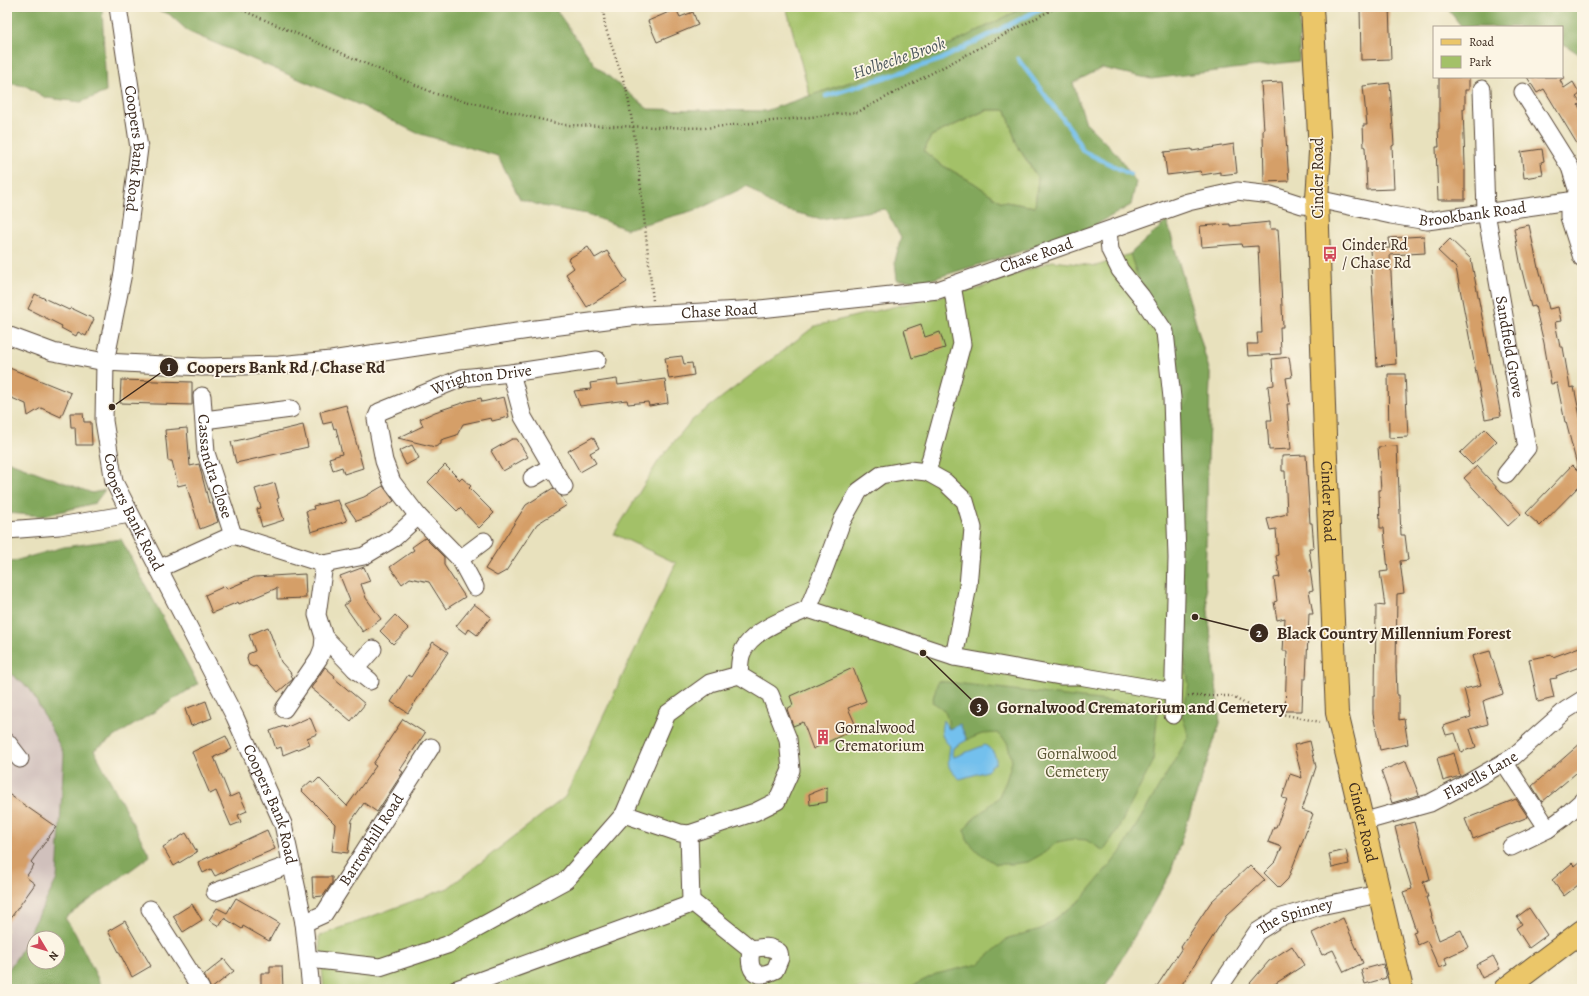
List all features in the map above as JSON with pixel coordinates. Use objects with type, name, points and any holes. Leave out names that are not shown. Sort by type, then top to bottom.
[{"type":"main road","name":"Cinder Road","points":[[1313,7],[1320,152],[1318,202],[1325,435],[1337,713],[1402,989]]},
{"type":"main road","points":[[1505,989],[1582,931]]},
{"type":"street","name":"Coopers Bank Road","points":[[118,7],[139,148],[123,273],[105,362],[104,421],[114,482],[235,717],[283,824],[304,923],[309,958],[311,989]]},
{"type":"street","name":"Sandfield Grove","points":[[1482,89],[1486,212],[1527,448],[1506,474]]},
{"type":"street","points":[[1523,92],[1570,167],[1577,189],[1576,201],[1569,217],[1582,258]]},
{"type":"street","name":"Chase Road","points":[[7,335],[53,352],[105,362],[202,367],[294,364],[331,360],[536,329],[660,314],[791,306],[938,290],[1188,202],[1237,191],[1271,195],[1302,205],[1318,202]]},
{"type":"street","name":"Brookbank Road","points":[[1318,202],[1427,221],[1576,201]]},
{"type":"street","points":[[1108,231],[1110,250],[1120,270],[1141,296],[1165,332],[1172,398],[1177,558],[1173,715]]},
{"type":"street","points":[[927,472],[962,344],[952,285]]},
{"type":"street","name":"Wrighton Drive","points":[[418,516],[392,482],[384,461],[376,419],[379,412],[462,378],[510,373],[597,360]]},
{"type":"street","points":[[510,373],[523,418],[564,486]]},
{"type":"street","name":"Cassandra Close","points":[[202,396],[206,453],[233,535]]},
{"type":"street","points":[[204,420],[291,410]]},
{"type":"street","points":[[532,478],[552,466]]},
{"type":"street","points":[[808,609],[842,521],[859,492],[881,475],[909,470],[927,472],[945,482],[965,501],[973,528],[968,586],[954,657]]},
{"type":"street","points":[[7,530],[59,526],[130,514]]},
{"type":"street","points":[[158,569],[233,535],[324,564],[364,556],[394,538],[418,516],[460,559],[475,588]]},
{"type":"street","points":[[460,559],[484,541]]},
{"type":"street","points":[[284,709],[319,658],[323,648],[324,637],[317,615],[324,564]]},
{"type":"street","points":[[739,675],[742,654],[749,641],[777,622],[808,609],[954,657],[1060,676],[1079,676],[1173,694]]},
{"type":"street","points":[[324,637],[355,669],[370,681]]},
{"type":"street","points":[[355,669],[373,649]]},
{"type":"street","points":[[309,958],[380,967],[447,945],[566,880],[624,814],[667,714],[710,682],[739,675],[770,694],[788,739],[791,770],[777,801],[755,812],[688,834],[680,833],[624,814]]},
{"type":"street","name":"Flavells Lane","points":[[1362,822],[1430,803],[1504,762],[1512,757],[1566,710],[1582,700]]},
{"type":"street","points":[[7,742],[20,759]]},
{"type":"street","name":"Barrowhill Road","points":[[304,923],[324,914],[431,747]]},
{"type":"street","points":[[1504,762],[1548,829]]},
{"type":"street","points":[[1511,847],[1548,829],[1582,802]]},
{"type":"street","points":[[457,989],[686,906],[691,901],[688,834]]},
{"type":"street","points":[[215,892],[292,864]]},
{"type":"street","name":"The Spinney","points":[[1218,989],[1257,932],[1279,918],[1320,906],[1379,894]]},
{"type":"street","points":[[691,901],[751,949]]},
{"type":"street","points":[[150,909],[201,989]]},
{"type":"path","points":[[235,7],[436,94],[564,125],[705,128],[858,112],[1057,7]]},
{"type":"path","points":[[603,7],[605,26],[626,88],[637,152],[653,301],[660,314]]},
{"type":"path","points":[[1173,694],[1231,696],[1253,708],[1341,727]]},
{"type":"shaded area","points":[[7,671],[30,688],[64,754],[57,879],[31,930],[26,930],[26,940],[7,972]]},
{"type":"green space","points":[[7,7],[102,7],[106,92],[81,102],[46,98],[26,86],[7,83]]},
{"type":"green space","points":[[148,7],[554,7],[595,65],[648,109],[765,111],[929,55],[1025,7],[1300,7],[1299,61],[1151,79],[1102,68],[1073,83],[1086,123],[1116,153],[1136,182],[1131,205],[1083,232],[926,281],[897,280],[895,261],[901,237],[885,209],[821,219],[774,207],[747,186],[699,209],[626,229],[587,214],[542,206],[520,199],[498,156],[417,133],[364,107],[189,32],[169,14]],"holes":[[[986,110],[1006,110],[1017,145],[1038,178],[1035,207],[1000,201],[974,183],[940,164],[924,151],[931,136]]]},
{"type":"green space","points":[[788,7],[1027,7],[929,55],[810,96],[787,10]]},
{"type":"green space","points":[[1446,7],[1582,7],[1582,56],[1563,44],[1563,26],[1461,26]]},
{"type":"green space","points":[[987,110],[1006,110],[1017,145],[1038,179],[1035,207],[1000,201],[974,183],[940,164],[924,151],[931,136]]},
{"type":"green space","points":[[1167,221],[1210,373],[1205,583],[1220,723],[1170,874],[1104,989],[324,989],[319,936],[448,888],[565,797],[676,563],[614,534],[659,460],[691,421],[815,326],[917,301],[977,289],[1052,261],[1097,266],[1130,254]]},
{"type":"green space","points":[[1167,221],[1210,373],[1205,583],[1220,723],[1170,874],[1104,989],[906,989],[936,974],[979,964],[1008,938],[1041,929],[1082,899],[1120,853],[1189,736],[1181,713],[1189,685],[1183,651],[1172,353],[1139,281],[1130,254]]},
{"type":"green space","points":[[7,461],[92,493],[105,490],[95,503],[43,516],[7,513]]},
{"type":"green space","points":[[121,539],[198,684],[94,750],[150,856],[65,918],[75,933],[103,989],[7,989],[7,972],[26,940],[26,970],[66,970],[66,930],[31,930],[57,879],[64,754],[30,689],[7,671],[7,563],[64,547]]},
{"type":"green space","name":"Gornalwood Cemetery","points":[[938,681],[1158,707],[1153,762],[1118,829],[1104,851],[1086,840],[1073,839],[1057,842],[1044,853],[1028,862],[996,864],[979,853],[967,840],[965,830],[971,821],[998,798],[1006,781],[1012,761],[1007,742],[997,733],[982,734],[967,740],[960,725],[949,729],[945,712],[932,702]]},
{"type":"water","points":[[943,720],[949,729],[960,724],[967,740],[953,748],[952,754],[954,757],[985,745],[993,752],[996,757],[996,763],[987,771],[960,779],[952,771],[949,765],[950,746],[942,734]]},
{"type":"building","points":[[1360,7],[1389,7],[1391,59],[1361,60]]},
{"type":"building","points":[[676,9],[680,17],[693,12],[698,25],[657,42],[648,21]]},
{"type":"building","points":[[1565,77],[1560,80],[1564,88],[1573,82],[1580,94],[1576,97],[1581,103],[1578,105],[1582,112],[1582,152],[1544,89],[1537,93],[1528,78]]},
{"type":"building","points":[[1439,78],[1469,78],[1469,90],[1465,90],[1465,109],[1463,109],[1465,200],[1438,200],[1436,147],[1439,147]]},
{"type":"building","points":[[1282,82],[1289,181],[1264,182],[1264,130],[1261,83]]},
{"type":"building","points":[[1390,83],[1394,145],[1392,146],[1394,189],[1367,190],[1363,125],[1367,125],[1363,86]]},
{"type":"building","points":[[1234,144],[1237,173],[1220,175],[1220,172],[1202,175],[1201,171],[1167,175],[1164,152],[1192,149],[1192,151]]},
{"type":"building","points":[[1542,149],[1544,161],[1541,162],[1543,175],[1524,178],[1521,152]]},
{"type":"building","points":[[1270,222],[1270,229],[1278,229],[1283,327],[1280,327],[1281,354],[1248,356],[1247,344],[1258,344],[1257,333],[1262,333],[1258,246],[1242,247],[1241,244],[1202,247],[1200,226],[1230,224],[1230,226]]},
{"type":"building","points":[[1529,225],[1538,268],[1549,309],[1558,307],[1561,321],[1555,322],[1560,347],[1563,347],[1570,388],[1574,387],[1582,426],[1582,468],[1578,469],[1565,422],[1557,383],[1551,384],[1544,343],[1535,306],[1531,307],[1521,267],[1514,228]]},
{"type":"building","points":[[1424,236],[1425,253],[1390,255],[1396,364],[1377,366],[1370,249],[1390,248],[1389,238]]},
{"type":"building","points":[[1450,239],[1471,259],[1501,416],[1485,419],[1456,268],[1438,251]]},
{"type":"building","points":[[588,247],[595,258],[607,251],[627,282],[587,307],[566,274],[574,268],[568,259]]},
{"type":"building","points":[[35,294],[69,310],[71,308],[94,319],[86,336],[78,332],[76,336],[61,328],[62,326],[28,309]]},
{"type":"building","points":[[921,324],[925,337],[940,332],[945,348],[912,358],[904,330]]},
{"type":"building","points":[[682,356],[684,364],[692,363],[694,375],[669,379],[665,358]]},
{"type":"building","points":[[1289,357],[1292,377],[1286,378],[1290,404],[1287,404],[1291,449],[1269,450],[1267,420],[1272,420],[1268,386],[1274,385],[1272,359]]},
{"type":"building","points":[[7,367],[71,393],[61,417],[41,408],[28,416],[26,404],[7,396]]},
{"type":"building","points":[[1388,374],[1405,374],[1408,437],[1389,438]]},
{"type":"building","points":[[617,379],[618,385],[665,379],[668,403],[649,406],[648,402],[628,404],[627,400],[580,406],[574,391],[591,389],[590,383]]},
{"type":"building","points":[[121,380],[192,382],[192,405],[120,403]]},
{"type":"building","points":[[504,397],[509,417],[492,421],[491,418],[463,424],[457,435],[441,440],[441,444],[435,447],[398,438],[423,426],[420,419],[435,412],[481,398],[482,402]]},
{"type":"building","points":[[346,405],[363,468],[344,474],[342,467],[333,470],[329,458],[342,454],[336,428],[334,429],[332,422],[323,424],[320,412]]},
{"type":"building","points":[[70,413],[83,413],[84,422],[91,422],[92,445],[76,445],[75,427],[71,427]]},
{"type":"building","points":[[303,425],[308,447],[236,463],[231,442]]},
{"type":"building","points":[[187,428],[190,466],[199,464],[209,503],[212,502],[218,522],[200,529],[186,484],[178,486],[172,461],[168,461],[165,430]]},
{"type":"building","points":[[1485,429],[1497,441],[1472,465],[1460,453]]},
{"type":"building","points":[[593,437],[599,448],[590,453],[596,463],[580,472],[568,451]]},
{"type":"building","points":[[512,439],[517,439],[528,457],[503,471],[491,451]]},
{"type":"building","points":[[412,445],[419,458],[406,465],[399,451]]},
{"type":"building","points":[[1397,446],[1401,535],[1405,535],[1408,560],[1400,561],[1404,593],[1397,594],[1397,695],[1399,695],[1399,720],[1404,719],[1408,744],[1380,750],[1373,714],[1373,695],[1375,695],[1376,605],[1385,606],[1380,572],[1388,571],[1384,528],[1380,528],[1379,490],[1381,490],[1378,447]]},
{"type":"building","points":[[1306,455],[1310,523],[1312,523],[1314,548],[1309,548],[1313,590],[1309,591],[1313,614],[1309,614],[1306,679],[1303,679],[1302,711],[1285,711],[1287,651],[1283,651],[1285,618],[1277,620],[1274,602],[1277,601],[1274,578],[1280,577],[1276,556],[1278,555],[1276,529],[1270,530],[1267,519],[1287,514],[1285,471],[1282,471],[1282,456]]},
{"type":"building","points":[[445,465],[460,480],[462,478],[471,486],[469,488],[494,513],[479,528],[460,508],[457,511],[428,482]]},
{"type":"building","points":[[1572,465],[1582,475],[1582,483],[1540,526],[1526,513]]},
{"type":"building","points":[[1477,466],[1521,514],[1508,526],[1464,478]]},
{"type":"building","points":[[275,483],[279,498],[277,499],[284,520],[262,527],[257,509],[261,508],[255,489]]},
{"type":"building","points":[[383,486],[394,501],[370,516],[357,521],[345,504],[364,497]]},
{"type":"building","points":[[553,488],[567,505],[537,524],[506,571],[497,576],[485,569],[526,505]]},
{"type":"building","points":[[338,500],[347,521],[311,532],[306,511],[314,509],[313,506]]},
{"type":"building","points":[[425,538],[444,557],[444,565],[465,597],[446,609],[429,582],[410,578],[402,584],[390,567],[414,550],[412,547]]},
{"type":"building","points":[[364,567],[370,581],[361,584],[366,598],[381,619],[363,632],[344,605],[350,601],[340,576]]},
{"type":"building","points":[[305,574],[306,598],[277,599],[277,588],[239,604],[238,602],[212,613],[205,595],[225,586],[227,589],[255,577]]},
{"type":"building","points":[[474,604],[491,617],[477,635],[469,629],[466,634],[456,626]]},
{"type":"building","points":[[395,615],[409,629],[393,644],[380,631]]},
{"type":"building","points":[[268,627],[281,662],[290,672],[293,679],[278,692],[256,666],[253,667],[249,665],[247,659],[248,654],[255,651],[249,635]]},
{"type":"building","points":[[433,642],[448,652],[408,713],[391,702],[408,675],[411,677]]},
{"type":"building","points":[[1582,646],[1582,666],[1556,676],[1557,678],[1550,679],[1554,698],[1538,702],[1529,659],[1552,655],[1553,657]]},
{"type":"building","points":[[1490,651],[1503,694],[1483,701],[1488,724],[1470,729],[1476,747],[1461,752],[1455,733],[1446,735],[1443,726],[1471,717],[1464,689],[1481,685],[1472,656]]},
{"type":"building","points":[[325,667],[335,676],[334,678],[365,704],[351,721],[311,688]]},
{"type":"building","name":"Gornalwood Crematorium","points":[[853,668],[866,701],[848,708],[857,728],[813,749],[803,722],[793,726],[787,709],[793,705],[790,696]]},
{"type":"building","points":[[206,701],[212,718],[191,726],[185,709]]},
{"type":"building","points":[[310,717],[317,734],[307,738],[310,744],[283,755],[281,747],[276,749],[270,731],[284,726],[285,728]]},
{"type":"building","points":[[403,719],[425,733],[400,770],[403,772],[377,812],[364,803],[352,820],[348,853],[332,851],[335,824],[301,790],[311,781],[314,783],[319,778],[347,806],[376,766],[373,764]]},
{"type":"building","points":[[226,736],[232,749],[214,757],[230,797],[239,793],[247,811],[238,815],[241,822],[231,826],[216,791],[210,794],[192,752]]},
{"type":"building","points":[[1310,741],[1316,767],[1302,810],[1313,814],[1288,879],[1279,888],[1264,873],[1276,861],[1282,847],[1268,842],[1274,827],[1276,827],[1287,799],[1282,798],[1290,774],[1302,778],[1294,745]]},
{"type":"building","points":[[1582,742],[1582,768],[1542,802],[1532,786]]},
{"type":"building","points":[[1454,753],[1460,776],[1443,781],[1437,758]]},
{"type":"building","points":[[1406,761],[1419,795],[1392,803],[1381,771]]},
{"type":"building","points":[[827,787],[827,802],[810,805],[809,794]]},
{"type":"building","points":[[7,793],[56,827],[31,862],[34,865],[26,877],[35,884],[7,923]]},
{"type":"building","points":[[1516,799],[1528,817],[1473,839],[1465,819]]},
{"type":"building","points":[[1414,822],[1430,879],[1423,882],[1428,897],[1426,897],[1431,916],[1439,940],[1461,930],[1469,947],[1445,958],[1447,965],[1439,968],[1427,941],[1418,945],[1413,932],[1416,931],[1403,892],[1412,889],[1395,827]]},
{"type":"building","points":[[267,830],[275,849],[215,876],[211,869],[203,873],[198,862]]},
{"type":"building","points":[[186,833],[197,852],[174,866],[163,847]]},
{"type":"building","points":[[1346,850],[1349,864],[1332,868],[1329,854]]},
{"type":"building","points":[[1582,860],[1582,882],[1564,896],[1552,880],[1572,863],[1575,866]]},
{"type":"building","points":[[1250,865],[1265,880],[1226,916],[1179,989],[1155,989],[1211,902]]},
{"type":"building","points":[[312,877],[332,877],[332,883],[323,896],[313,897]]},
{"type":"building","points":[[236,898],[279,923],[269,941],[243,926],[242,929],[224,918],[219,926],[209,920],[217,908],[227,913]]},
{"type":"building","points":[[192,904],[202,920],[183,932],[173,916]]},
{"type":"building","points":[[1529,908],[1547,935],[1529,948],[1516,928],[1522,924],[1517,917]]},
{"type":"building","points":[[1343,918],[1363,963],[1344,972],[1333,950],[1322,955],[1312,933]]},
{"type":"building","points":[[125,921],[151,966],[132,977],[108,931]]},
{"type":"building","points":[[1292,946],[1304,965],[1267,989],[1245,989],[1269,961]]},
{"type":"building","points":[[1493,956],[1500,969],[1482,978],[1476,965]]},
{"type":"building","points":[[224,959],[234,971],[211,989],[204,975]]},
{"type":"building","points":[[1383,964],[1386,978],[1365,984],[1361,970]]},
{"type":"building","points":[[270,966],[282,966],[283,989],[261,989],[261,973],[270,973]]},
{"type":"waterway","name":"Holbeche Brook","points":[[826,96],[940,60],[1044,7]]},
{"type":"waterway","points":[[1018,59],[1072,131],[1083,151],[1130,174]]},
{"type":"place","name":"Cinder Rd / Chase Rd","points":[[1330,254]]},
{"type":"place","name":"Coopers Bank Rd / Chase Rd","points":[[112,407]]},
{"type":"place","name":"Black Country Millennium Forest","points":[[1195,617]]},
{"type":"place","name":"Gornalwood Crematorium and Cemetery","points":[[923,653]]},
{"type":"place","name":"Gornalwood Crematorium","points":[[823,737]]}]
